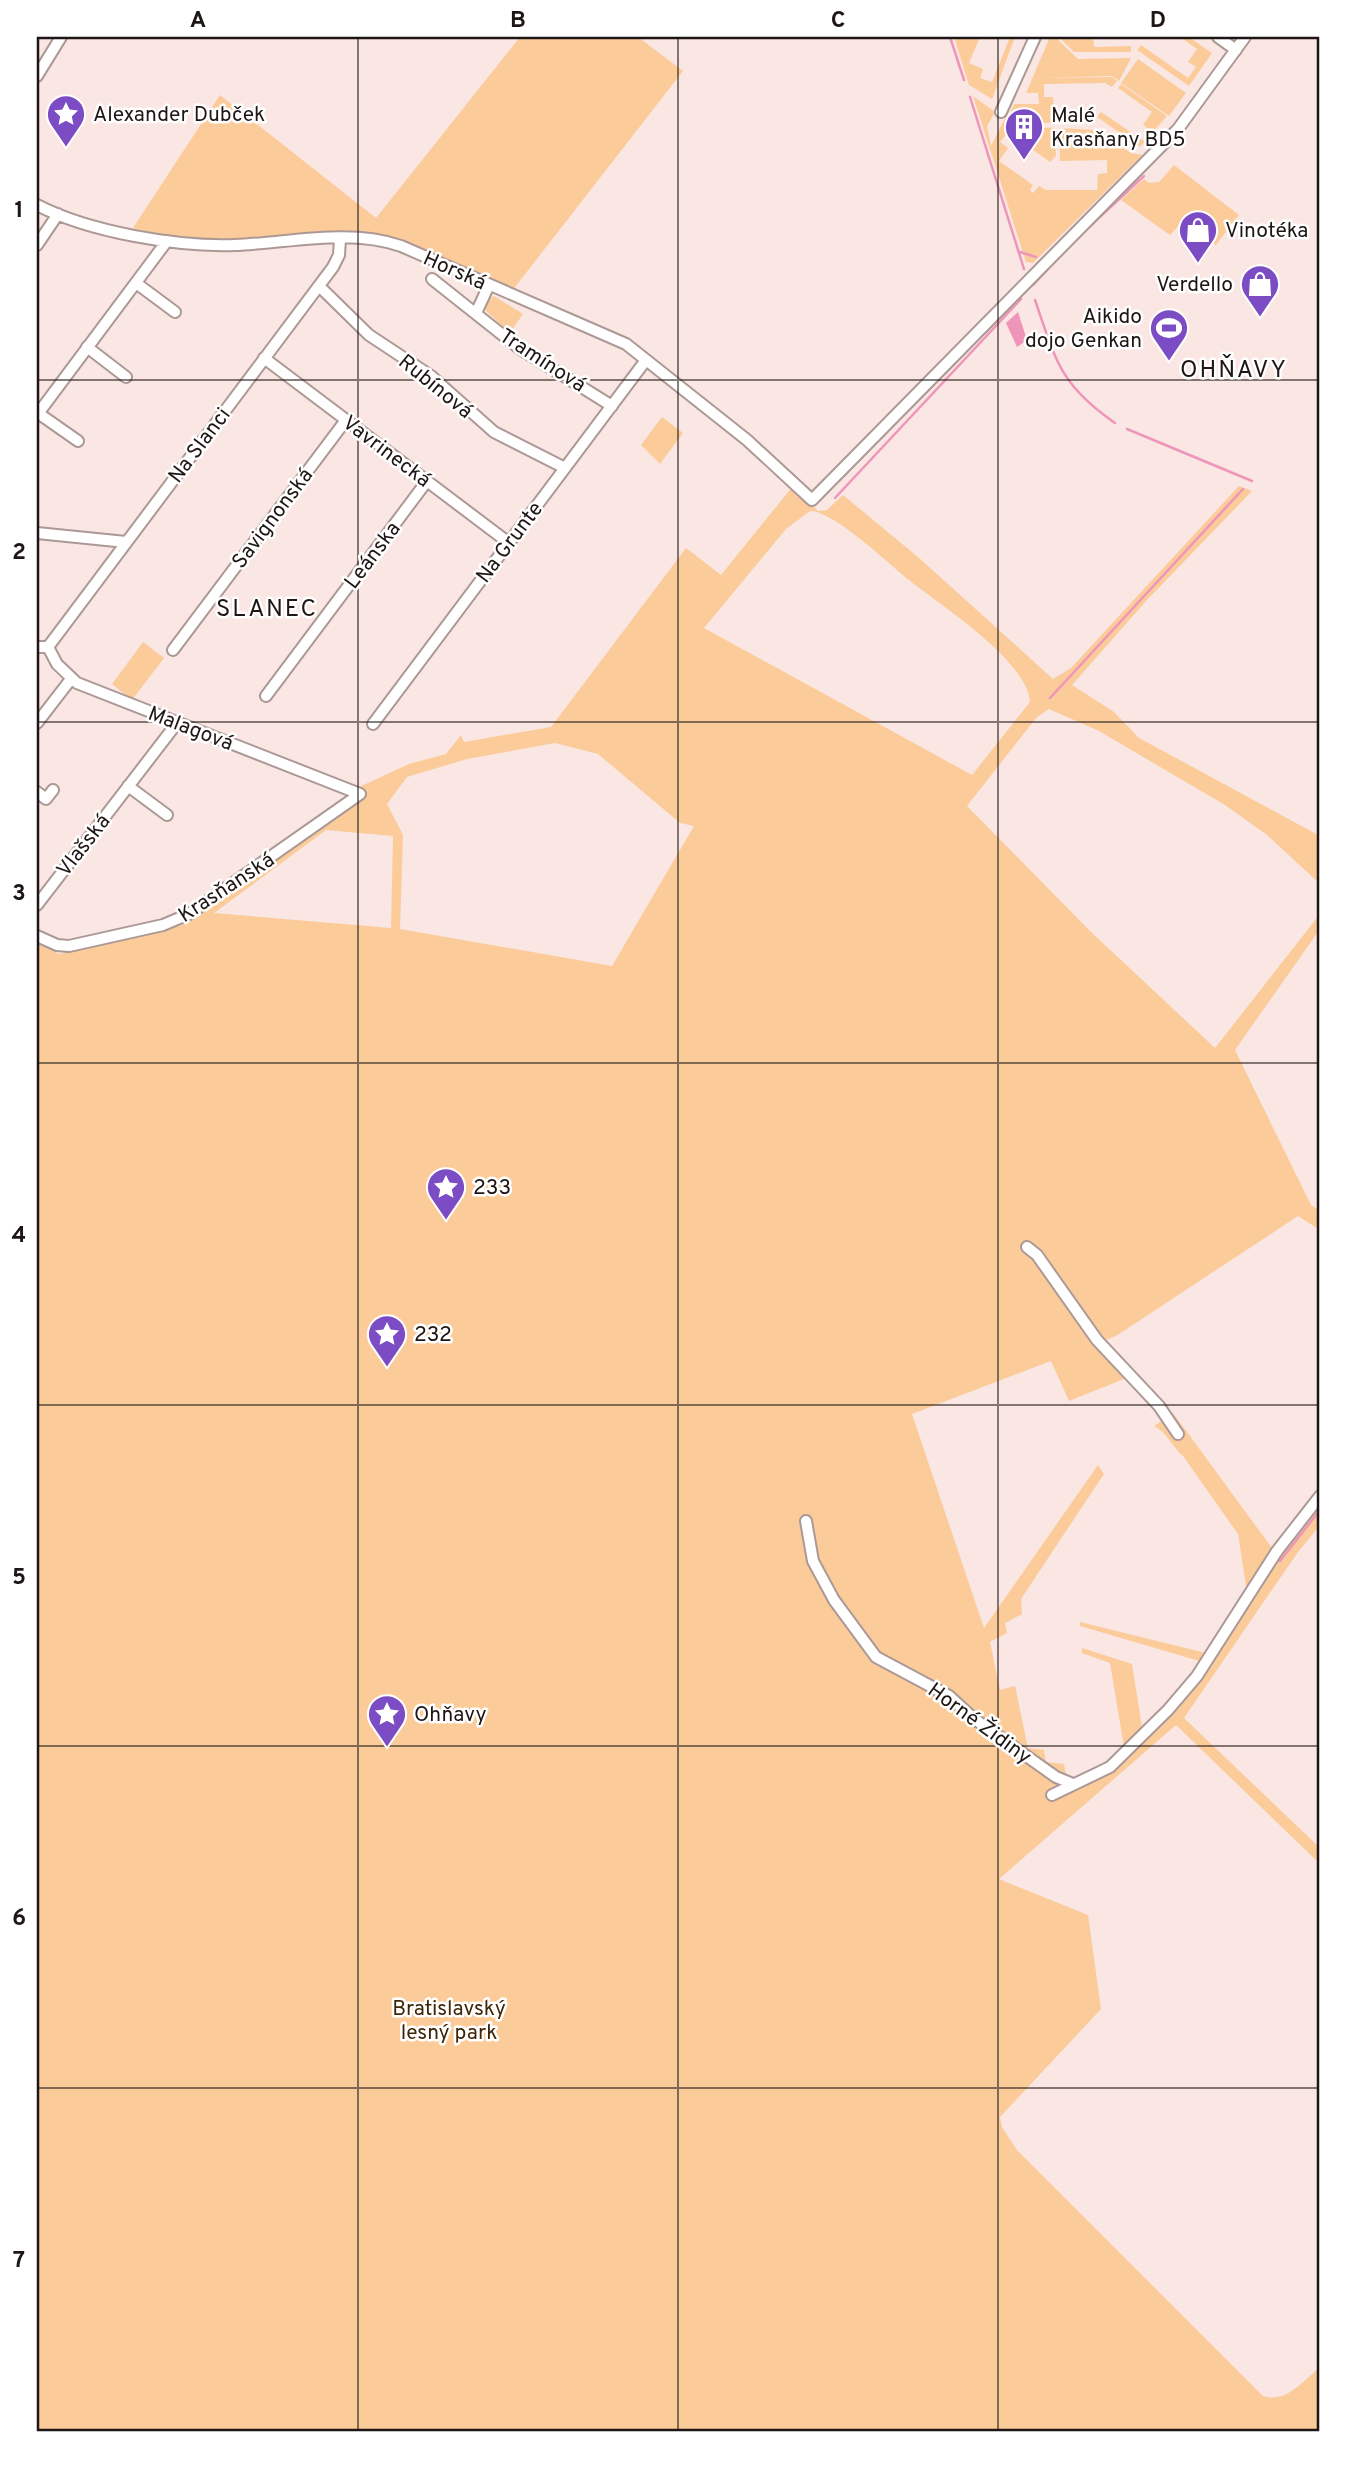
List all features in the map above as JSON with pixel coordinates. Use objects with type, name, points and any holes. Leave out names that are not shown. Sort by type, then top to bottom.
[{"type":"street","points":[[37,76],[61,37]]},
{"type":"street","points":[[1001,112],[1035,37]]},
{"type":"street","points":[[1218,37],[1236,50],[1245,37]]},
{"type":"street","name":"Horská","points":[[37,205],[58,214],[167,241],[214,245],[366,238],[393,243],[619,340],[747,440],[812,499],[1178,129],[1236,50]]},
{"type":"street","points":[[37,245],[58,214]]},
{"type":"street","name":"Na Slanci","points":[[42,647],[126,542],[319,286],[338,255],[340,239]]},
{"type":"street","points":[[78,442],[38,414],[167,241]]},
{"type":"street","name":"Tramínová","points":[[432,279],[519,348],[612,406]]},
{"type":"street","points":[[136,282],[175,312]]},
{"type":"street","points":[[476,313],[489,285]]},
{"type":"street","name":"Rubínová","points":[[319,286],[369,335],[431,376],[494,432],[565,468]]},
{"type":"street","points":[[87,348],[126,377]]},
{"type":"street","name":"Vavrinecká","points":[[264,358],[509,543]]},
{"type":"street","name":"Na Grunte","points":[[373,724],[646,360]]},
{"type":"street","name":"Savignonská","points":[[173,650],[346,420]]},
{"type":"street","name":"Leánska","points":[[266,696],[427,481]]},
{"type":"street","points":[[37,533],[126,542]]},
{"type":"street","points":[[37,723],[71,679],[42,647]]},
{"type":"street","name":"Malagová","points":[[71,679],[360,794]]},
{"type":"street","name":"Vlašská","points":[[37,905],[177,723]]},
{"type":"street","points":[[128,786],[167,815]]},
{"type":"street","points":[[37,792],[46,799],[53,790]]},
{"type":"street","name":"Krasňanská","points":[[37,936],[57,945],[69,946],[177,920],[360,794]]},
{"type":"street","points":[[1027,1247],[1037,1255],[1097,1340],[1159,1406],[1178,1434]]},
{"type":"street","points":[[1052,1795],[1110,1767],[1182,1694],[1235,1619],[1277,1551],[1320,1496]]},
{"type":"street","name":"Horné Židiny","points":[[806,1521],[813,1561],[834,1600],[876,1657],[949,1696],[994,1733],[1056,1777],[1073,1784]]},
{"type":"green space","points":[[520,37],[638,37],[683,71],[512,291],[402,243],[182,239],[133,228],[220,95],[376,218]]},
{"type":"green space","points":[[954,37],[980,37],[969,63],[983,69],[980,78],[992,82],[1010,37],[1015,37],[992,99],[969,85]]},
{"type":"green space","points":[[1050,37],[1055,37],[1078,59],[1131,58],[1119,81],[1112,76],[1038,78],[1112,77],[1117,81],[1112,87],[1105,83],[1044,84],[1044,97],[1053,97],[1054,113],[1090,112],[1091,122],[1032,123],[1010,114],[1014,104],[1039,104],[1038,93],[1026,93]]},
{"type":"green space","points":[[1059,37],[1093,37],[1094,47],[1131,46],[1131,52],[1074,52]]},
{"type":"green space","points":[[1180,37],[1189,37],[1212,53],[1189,86],[1137,50],[1141,45],[1188,78],[1196,67],[1188,62],[1197,49]]},
{"type":"green space","points":[[1138,59],[1186,93],[1169,116],[1121,83]]},
{"type":"green space","points":[[1121,84],[1167,116],[1140,147],[1097,117],[1101,112],[1144,141],[1151,131],[1143,125],[1152,112],[1118,88]]},
{"type":"green space","points":[[973,96],[995,112],[987,126],[991,146],[1006,116],[1025,127],[1055,128],[1056,156],[1050,162],[1008,132],[1000,142],[1008,148],[999,161],[1033,185],[1030,190],[1033,193],[1039,186],[1046,190],[1097,190],[1098,174],[1107,173],[1107,160],[1060,161],[1059,128],[1097,130],[1131,153],[1142,155],[1033,263],[1026,262]]},
{"type":"green space","points":[[1174,165],[1239,215],[1216,245],[1181,223],[1170,235],[1121,200],[1144,179],[1149,183],[1159,182]]},
{"type":"green space","points":[[494,296],[523,314],[510,333],[486,311],[486,302]]},
{"type":"green space","points":[[662,417],[683,433],[660,464],[641,445]]},
{"type":"green space","name":"Bratislavský lesný park","points":[[793,486],[818,511],[827,510],[843,495],[918,557],[1053,679],[1071,668],[1239,486],[1252,491],[1147,600],[1072,685],[1114,712],[1139,738],[1320,836],[1320,884],[1267,835],[1225,805],[1099,731],[1049,709],[1036,718],[967,806],[1090,931],[1215,1048],[1320,914],[1320,929],[1235,1050],[1311,1205],[1320,1211],[1320,1230],[1298,1216],[1116,1336],[1098,1343],[1129,1377],[1069,1401],[1051,1361],[912,1414],[984,1628],[1098,1465],[1104,1474],[1021,1599],[1022,1614],[1005,1623],[1007,1633],[990,1642],[1000,1690],[1015,1686],[1028,1748],[1044,1750],[1046,1762],[1064,1764],[1066,1776],[1072,1779],[1108,1763],[1124,1747],[1110,1663],[1082,1653],[1082,1648],[1132,1664],[1144,1740],[1175,1712],[1213,1665],[1080,1626],[1080,1622],[1206,1653],[1247,1592],[1238,1534],[1183,1456],[1163,1432],[1154,1426],[1173,1413],[1272,1548],[1320,1489],[1320,1525],[1298,1552],[1184,1718],[1320,1848],[1320,1864],[1176,1725],[999,1879],[1088,1915],[1101,2009],[1000,2117],[1002,2127],[1017,2150],[1263,2396],[1271,2398],[1287,2394],[1320,2367],[1320,2431],[37,2431],[37,942],[59,954],[183,925],[366,794],[357,788],[409,764],[446,754],[461,735],[464,742],[551,727],[686,548],[721,575]],"holes":[[[810,511],[820,513],[847,529],[980,635],[1015,669],[1030,702],[972,775],[704,628],[786,529]],[[555,743],[598,754],[680,823],[694,826],[612,966],[400,929],[403,835],[387,804],[407,777],[467,759]],[[326,830],[393,836],[391,928],[214,913]]]},
{"type":"green space","points":[[143,642],[164,658],[132,700],[112,684]]},
{"type":"shaded area","points":[[1018,312],[1027,340],[1017,347],[1006,323]]},
{"type":"waterway","points":[[950,37],[964,80]]},
{"type":"waterway","points":[[970,97],[1024,269]]},
{"type":"waterway","points":[[1089,227],[1144,176]]},
{"type":"waterway","points":[[1020,252],[1036,257]]},
{"type":"waterway","points":[[1033,285],[1060,256]]},
{"type":"waterway","points":[[835,498],[1021,299]]},
{"type":"waterway","points":[[1035,300],[1062,370],[1082,396],[1115,423]]},
{"type":"waterway","points":[[1127,429],[1252,481]]},
{"type":"waterway","points":[[1050,698],[1243,489]]},
{"type":"waterway","points":[[1280,1561],[1320,1510]]},
{"type":"place","name":"Alexander Dubček","points":[[66,148]]},
{"type":"place","name":"Malé Krasňany BD5","points":[[1024,161]]},
{"type":"place","name":"Vinotéka","points":[[1198,264]]},
{"type":"place","name":"Verdello","points":[[1260,318]]},
{"type":"place","name":"Aikido dojo Genkan","points":[[1169,362]]},
{"type":"place","name":"233","points":[[446,1221]]},
{"type":"place","name":"232","points":[[387,1368]]},
{"type":"place","name":"Ohňavy","points":[[387,1748]]},
{"type":"district","name":"OHŇAVY","points":[[1234,369]]},
{"type":"district","name":"SLANEC","points":[[267,608]]}]
